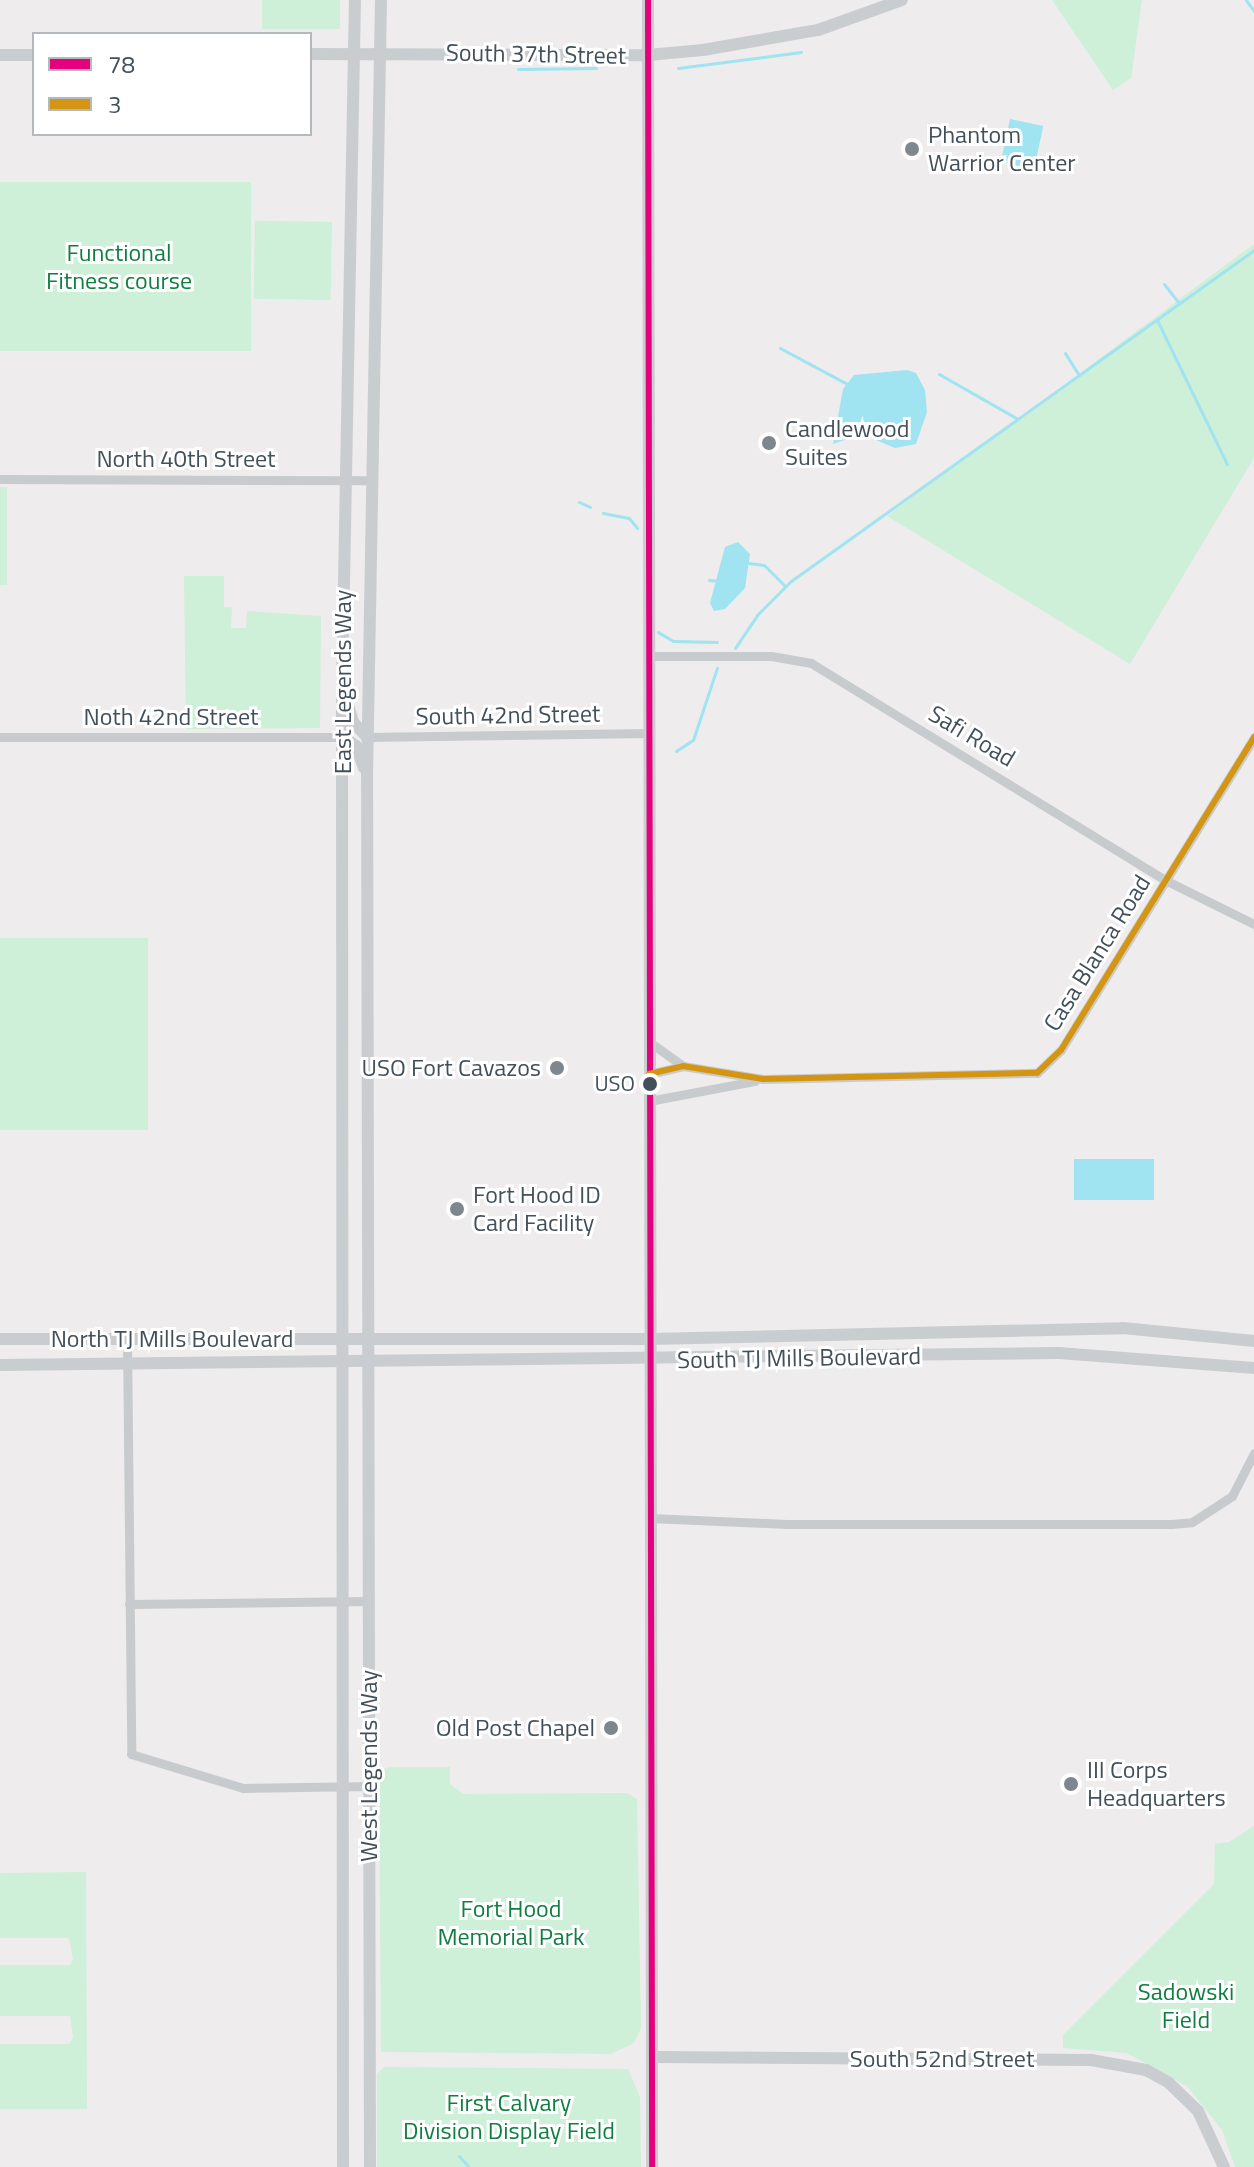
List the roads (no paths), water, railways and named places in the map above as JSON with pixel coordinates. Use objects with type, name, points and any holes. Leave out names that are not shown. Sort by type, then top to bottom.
[{"type":"street","name":"East Legends Way","points":[[343,1364],[342,688],[355,0]]},
{"type":"street","name":"East Legends Way","points":[[369,1364],[367,737],[381,0]]},
{"type":"street","points":[[648,0],[648,1361],[652,2167]]},
{"type":"street","name":"South 37th Street","points":[[312,54],[648,55],[756,44],[818,30],[902,0]]},
{"type":"street","points":[[0,55],[32,55]]},
{"type":"street","name":"North 40th Street","points":[[0,479],[372,480]]},
{"type":"street","name":"Safi Road","points":[[649,656],[771,656],[811,663],[1165,880],[1254,924]]},
{"type":"street","points":[[342,688],[353,722],[367,737]]},
{"type":"street","name":"South 42nd Street","points":[[367,737],[649,733]]},
{"type":"street","name":"Noth 42nd Street","points":[[0,737],[343,737]]},
{"type":"street","points":[[343,737],[356,746],[367,778]]},
{"type":"street","name":"Casa Blanca Road","points":[[649,1074],[683,1066],[763,1079],[1037,1073],[1061,1050],[1254,737]]},
{"type":"street","name":"Casa Blanca Road","points":[[648,1041],[683,1066]]},
{"type":"street","name":"Casa Blanca Road","points":[[649,1101],[721,1091],[763,1079]]},
{"type":"street","name":"South TJ Mills Boulevard","points":[[343,1340],[649,1339],[1123,1328],[1254,1341]]},
{"type":"street","name":"North TJ Mills Boulevard","points":[[0,1339],[343,1340]]},
{"type":"street","points":[[127,1339],[131,1754],[243,1788],[370,1786]]},
{"type":"street","name":"South TJ Mills Boulevard","points":[[343,1364],[1059,1353],[1254,1368]]},
{"type":"street","name":"North TJ Mills Boulevard","points":[[0,1365],[343,1364]]},
{"type":"street","name":"West Legends Way","points":[[343,1364],[343,2167]]},
{"type":"street","name":"West Legends Way","points":[[369,1364],[370,2167]]},
{"type":"street","points":[[650,1518],[944,1524],[1192,1522],[1236,1491],[1254,1453]]},
{"type":"street","points":[[129,1604],[368,1601]]},
{"type":"street","name":"South 52nd Street","points":[[652,2057],[1091,2060],[1146,2070],[1169,2083],[1208,2126],[1224,2167]]},
{"type":"water","points":[[1010,119],[1043,126],[1034,169],[1001,162]]},
{"type":"water","points":[[907,370],[916,373],[925,390],[927,412],[916,444],[895,448],[862,434],[833,444],[843,389],[854,375]]},
{"type":"water","points":[[738,542],[750,554],[745,588],[725,609],[714,611],[710,603],[725,547]]},
{"type":"water","points":[[1074,1159],[1154,1159],[1154,1200],[1074,1200]]},
{"type":"waterway","points":[[1246,0],[1254,11]]},
{"type":"waterway","points":[[678,68],[801,52]]},
{"type":"waterway","points":[[518,69],[596,68]]},
{"type":"waterway","points":[[735,648],[757,615],[791,581],[1254,250]]},
{"type":"waterway","points":[[1164,284],[1179,303]]},
{"type":"waterway","points":[[1157,320],[1227,464]]},
{"type":"waterway","points":[[780,348],[847,384]]},
{"type":"waterway","points":[[1065,353],[1079,375]]},
{"type":"waterway","points":[[939,374],[1018,419]]},
{"type":"waterway","points":[[825,437],[831,437]]},
{"type":"waterway","points":[[579,502],[590,507]]},
{"type":"waterway","points":[[603,513],[629,518],[637,528]]},
{"type":"waterway","points":[[749,563],[764,565],[785,586]]},
{"type":"waterway","points":[[709,580],[719,581]]},
{"type":"waterway","points":[[658,632],[673,641],[717,642]]},
{"type":"waterway","points":[[676,751],[693,740],[717,668]]},
{"type":"waterway","points":[[459,2156],[469,2167]]},
{"type":"place","name":"Phantom Warrior Center","points":[[912,149]]},
{"type":"place","name":"Candlewood Suites","points":[[769,443]]},
{"type":"place","name":"USO Fort Cavazos","points":[[557,1068]]},
{"type":"place","name":"USO","points":[[650,1084]]},
{"type":"place","name":"Fort Hood ID Card Facility","points":[[457,1209]]},
{"type":"place","name":"Old Post Chapel","points":[[611,1728]]},
{"type":"place","name":"III Corps Headquarters","points":[[1071,1784]]},
{"type":"park label","name":"Functional Fitness course","points":[[119,267]]},
{"type":"park label","name":"Fort Hood Memorial Park","points":[[511,1923]]},
{"type":"park label","name":"Sadowski Field","points":[[1186,2006]]},
{"type":"park label","name":"First Calvary Division Display Field","points":[[509,2117]]}]
